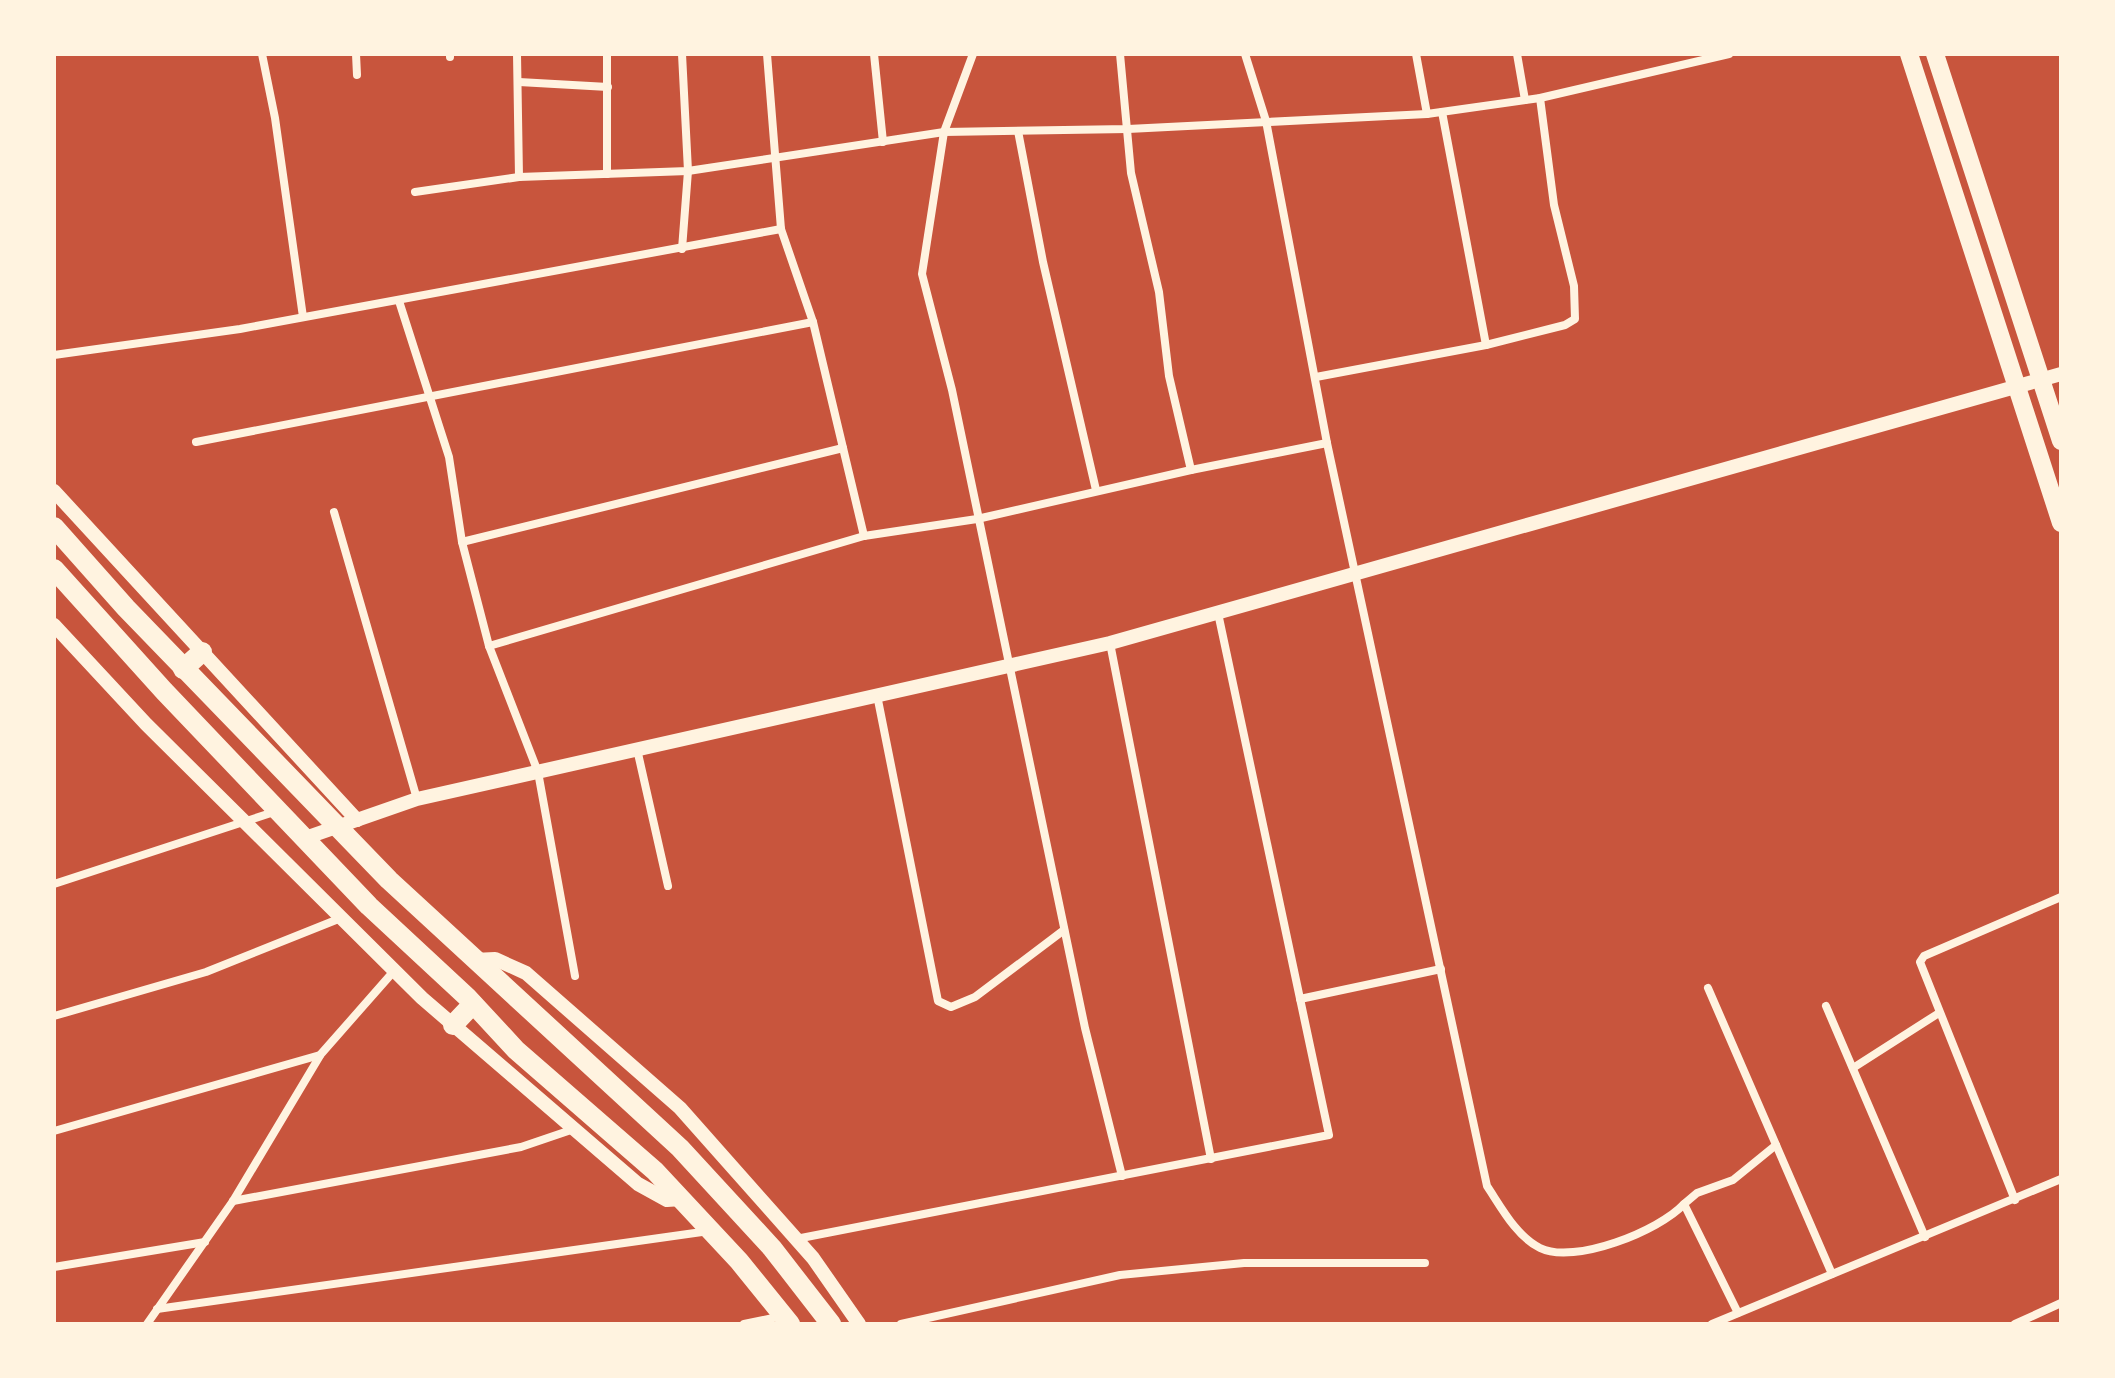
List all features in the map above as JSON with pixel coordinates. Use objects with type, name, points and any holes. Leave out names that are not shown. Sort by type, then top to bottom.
[{"type":"highway","points":[[54,527],[183,669],[347,824],[474,960],[680,1148],[772,1248],[831,1324]]},
{"type":"highway","points":[[54,569],[369,906],[473,1004],[516,1050],[655,1171],[787,1320]]},
{"type":"highway","points":[[183,669],[202,652]]},
{"type":"highway","points":[[453,1025],[473,1004]]},
{"type":"main road","points":[[1909,54],[2061,523]]},
{"type":"main road","points":[[1935,54],[2061,441]]},
{"type":"street","points":[[262,54],[275,118],[303,317]]},
{"type":"street","points":[[356,54],[357,75]]},
{"type":"street","points":[[517,54],[519,177]]},
{"type":"street","points":[[607,54],[607,174]]},
{"type":"street","points":[[682,54],[688,171],[682,249]]},
{"type":"street","points":[[767,54],[781,229],[813,322],[864,536]]},
{"type":"street","points":[[874,54],[883,142]]},
{"type":"street","points":[[973,54],[944,132],[922,274],[952,390],[1064,930],[1122,1176]]},
{"type":"street","points":[[1120,54],[1132,179],[1159,292],[1169,376],[1191,470]]},
{"type":"street","points":[[1245,54],[1266,121],[1327,443],[1441,969],[1479,1161],[1487,1186],[1507,1216],[1537,1247],[1555,1254],[1567,1253],[1609,1244],[1656,1226],[1697,1193],[1733,1180],[1776,1145]]},
{"type":"street","points":[[1416,54],[1427,114]]},
{"type":"street","points":[[1517,54],[1525,100]]},
{"type":"street","points":[[415,192],[519,177],[688,171],[944,132],[1128,129],[1427,114],[1540,98],[1729,54]]},
{"type":"street","points":[[519,82],[608,87]]},
{"type":"street","points":[[1316,377],[1486,345],[1565,325],[1575,319],[1577,311],[1554,205],[1540,98]]},
{"type":"street","points":[[1442,112],[1486,345]]},
{"type":"street","points":[[1018,131],[1043,262],[1096,490]]},
{"type":"street","points":[[54,355],[399,301],[781,229]]},
{"type":"street","points":[[399,301],[432,395],[449,457],[462,542],[489,646],[538,772],[575,976]]},
{"type":"street","points":[[196,442],[813,322]]},
{"type":"street","points":[[305,838],[417,799],[1110,643],[2061,374]]},
{"type":"street","points":[[489,646],[864,536],[977,519],[1096,490],[1327,443]]},
{"type":"street","points":[[462,542],[843,448]]},
{"type":"street","points":[[54,491],[202,652],[347,824]]},
{"type":"street","points":[[334,512],[417,799]]},
{"type":"street","points":[[796,1239],[1329,1135],[1218,613]]},
{"type":"street","points":[[54,625],[146,724],[394,971],[638,1184],[667,1200],[681,1199]]},
{"type":"street","points":[[1110,643],[1211,1159]]},
{"type":"street","points":[[877,695],[938,1001],[951,1007],[975,997],[1064,930]]},
{"type":"street","points":[[637,749],[668,886]]},
{"type":"street","points":[[54,884],[277,811]]},
{"type":"street","points":[[2015,1200],[1920,968],[1924,956],[2061,897]]},
{"type":"street","points":[[54,1016],[206,972],[341,918]]},
{"type":"street","points":[[474,960],[495,959],[526,973],[680,1108],[796,1239],[859,1324]]},
{"type":"street","points":[[1300,999],[1441,969]]},
{"type":"street","points":[[147,1324],[233,1201],[321,1054],[394,971]]},
{"type":"street","points":[[1708,988],[1832,1274]]},
{"type":"street","points":[[1826,1006],[1925,1237]]},
{"type":"street","points":[[1853,1068],[1939,1013]]},
{"type":"street","points":[[54,1131],[321,1054]]},
{"type":"street","points":[[233,1201],[521,1147],[574,1129]]},
{"type":"street","points":[[1712,1324],[2061,1179]]},
{"type":"street","points":[[1684,1204],[1738,1313]]},
{"type":"street","points":[[157,1309],[710,1231]]},
{"type":"street","points":[[54,1267],[205,1242]]},
{"type":"street","points":[[901,1324],[1120,1275],[1244,1263],[1425,1263]]},
{"type":"street","points":[[2015,1324],[2061,1303]]},
{"type":"street","points":[[744,1324],[787,1320]]}]
